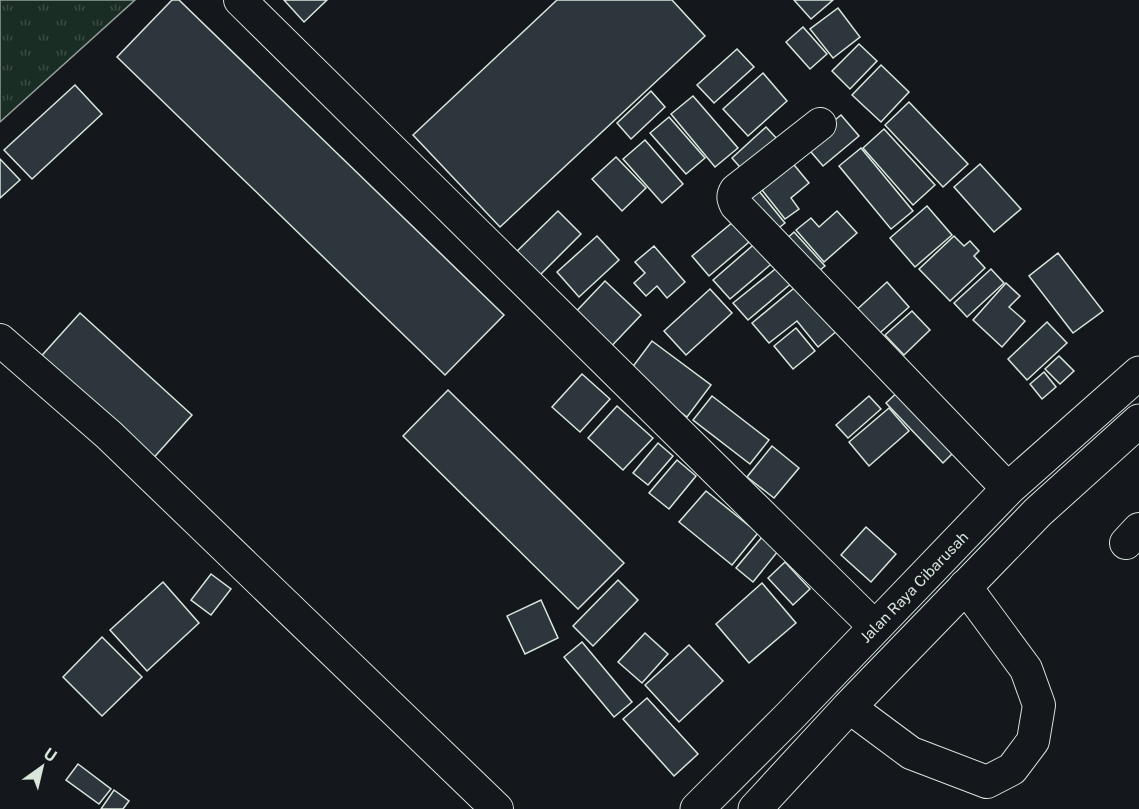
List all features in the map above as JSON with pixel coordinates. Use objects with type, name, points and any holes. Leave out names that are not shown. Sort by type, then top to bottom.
[{"type":"main road","name":"Jalan Raya Cibarusah","points":[[697,809],[789,717],[1008,489],[1139,373]]},
{"type":"main road","points":[[755,809],[849,707],[1038,512],[1139,421]]},
{"type":"street","points":[[240,0],[875,627]]},
{"type":"street","points":[[820,124],[736,190],[733,199],[736,205],[1008,489]]},
{"type":"street","points":[[0,340],[109,435],[497,809]]},
{"type":"street","points":[[849,707],[911,753],[976,778],[987,782],[1012,769],[1033,741],[1039,705],[1026,669],[965,586]]},
{"type":"green space","points":[[0,0],[135,0],[0,122]]},
{"type":"building","points":[[172,0],[179,0],[504,315],[445,375],[117,57]]},
{"type":"building","points":[[284,0],[327,0],[304,22]]},
{"type":"building","points":[[557,0],[672,0],[705,36],[500,227],[413,135]]},
{"type":"building","points":[[794,0],[833,0],[811,19]]},
{"type":"building","points":[[838,8],[860,37],[833,58],[810,29]]},
{"type":"building","points":[[803,27],[827,54],[810,69],[786,42]]},
{"type":"building","points":[[859,44],[877,61],[850,89],[832,71]]},
{"type":"building","points":[[737,49],[754,67],[714,103],[697,85]]},
{"type":"building","points":[[881,65],[909,92],[881,122],[852,95]]},
{"type":"building","points":[[763,73],[787,101],[748,136],[723,109]]},
{"type":"building","points":[[75,85],[102,114],[32,179],[4,150]]},
{"type":"building","points":[[651,91],[665,107],[631,139],[617,123]]},
{"type":"building","points":[[693,96],[738,148],[715,167],[671,114]]},
{"type":"building","points":[[909,102],[968,164],[943,187],[885,125]]},
{"type":"building","points":[[841,115],[859,136],[823,166],[805,145]]},
{"type":"building","points":[[669,117],[705,158],[686,174],[650,133]]},
{"type":"building","points":[[766,127],[780,142],[745,173],[732,158]]},
{"type":"building","points":[[884,129],[935,185],[913,205],[863,148]]},
{"type":"building","points":[[645,140],[683,184],[662,203],[623,159]]},
{"type":"building","points":[[861,148],[913,211],[891,229],[839,166]]},
{"type":"building","points":[[616,157],[646,188],[622,211],[592,179]]},
{"type":"building","points":[[0,159],[20,180],[0,198]]},
{"type":"building","points":[[790,160],[809,183],[791,198],[799,209],[785,219],[758,185]]},
{"type":"building","points":[[980,164],[1021,209],[994,232],[954,187]]},
{"type":"building","points":[[754,185],[785,223],[771,234],[740,197]]},
{"type":"building","points":[[927,206],[952,235],[915,267],[890,238]]},
{"type":"building","points":[[558,211],[581,234],[532,283],[509,259]]},
{"type":"building","points":[[837,211],[857,233],[824,262],[796,230],[811,218],[819,227]]},
{"type":"building","points":[[739,217],[755,237],[709,276],[692,256]]},
{"type":"building","points":[[794,232],[825,266],[811,277],[781,244]]},
{"type":"building","points":[[597,236],[619,260],[579,297],[557,272]]},
{"type":"building","points":[[954,236],[964,246],[970,241],[979,251],[974,256],[985,268],[950,301],[919,269]]},
{"type":"building","points":[[759,240],[776,260],[730,299],[713,280]]},
{"type":"building","points":[[654,246],[685,282],[667,298],[657,286],[646,296],[634,283],[645,273],[635,262]]},
{"type":"building","points":[[1058,253],[1103,311],[1073,333],[1029,276]]},
{"type":"building","points":[[779,266],[793,282],[748,320],[733,303]]},
{"type":"building","points":[[991,269],[1004,283],[967,317],[954,303]]},
{"type":"building","points":[[605,281],[641,315],[604,354],[568,320]]},
{"type":"building","points":[[887,282],[909,307],[873,339],[852,314]]},
{"type":"building","points":[[1006,283],[1020,296],[1009,307],[1025,321],[1002,347],[973,320]]},
{"type":"building","points":[[799,284],[838,330],[818,347],[797,321],[769,343],[752,323]]},
{"type":"building","points":[[710,289],[732,313],[686,355],[664,331]]},
{"type":"building","points":[[912,311],[930,330],[904,355],[885,335]]},
{"type":"building","points":[[80,313],[192,415],[149,463],[36,362]]},
{"type":"building","points":[[1047,322],[1067,343],[1027,380],[1008,359]]},
{"type":"building","points":[[796,328],[815,351],[793,369],[774,346]]},
{"type":"building","points":[[652,341],[711,385],[687,417],[628,373]]},
{"type":"building","points":[[1059,356],[1074,371],[1060,384],[1045,369]]},
{"type":"building","points":[[1044,372],[1056,387],[1042,399],[1030,384]]},
{"type":"building","points":[[582,374],[610,399],[580,432],[552,407]]},
{"type":"building","points":[[902,388],[959,447],[943,463],[886,403]]},
{"type":"building","points":[[448,390],[624,563],[578,609],[403,436]]},
{"type":"building","points":[[712,396],[769,440],[750,464],[693,420]]},
{"type":"building","points":[[869,396],[881,409],[848,438],[836,425]]},
{"type":"building","points":[[617,406],[653,438],[623,470],[588,438]]},
{"type":"building","points":[[889,408],[909,431],[869,466],[849,442]]},
{"type":"building","points":[[658,443],[673,456],[648,485],[633,473]]},
{"type":"building","points":[[772,446],[799,468],[774,498],[747,477]]},
{"type":"building","points":[[677,460],[696,476],[669,509],[649,493]]},
{"type":"building","points":[[706,491],[758,533],[732,565],[679,522]]},
{"type":"building","points":[[866,527],[896,554],[871,582],[841,555]]},
{"type":"building","points":[[762,537],[779,550],[753,582],[736,568]]},
{"type":"building","points":[[785,562],[810,589],[793,605],[768,578]]},
{"type":"building","points":[[211,574],[231,589],[211,615],[191,600]]},
{"type":"building","points":[[618,580],[638,600],[593,646],[573,626]]},
{"type":"building","points":[[163,582],[199,623],[147,671],[110,630]]},
{"type":"building","points":[[762,583],[796,623],[749,663],[716,624]]},
{"type":"building","points":[[541,600],[558,638],[525,654],[507,616]]},
{"type":"building","points":[[645,633],[668,654],[642,683],[618,662]]},
{"type":"building","points":[[102,637],[142,677],[102,716],[63,677]]},
{"type":"building","points":[[582,642],[632,702],[614,717],[564,657]]},
{"type":"building","points":[[689,645],[723,681],[679,722],[645,685]]},
{"type":"building","points":[[647,698],[698,754],[674,776],[623,719]]},
{"type":"building","points":[[78,764],[111,789],[99,804],[66,780]]},
{"type":"building","points":[[114,790],[129,801],[123,809],[101,809]]}]
